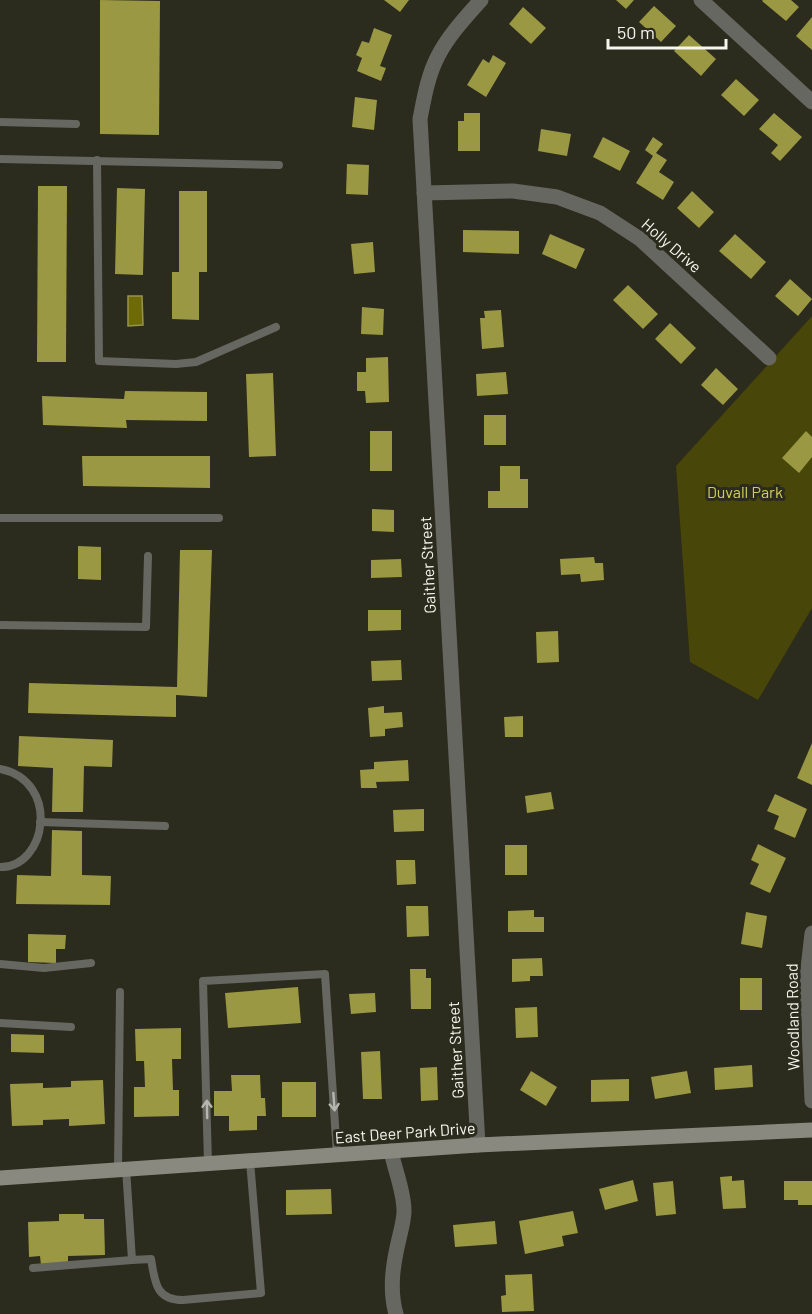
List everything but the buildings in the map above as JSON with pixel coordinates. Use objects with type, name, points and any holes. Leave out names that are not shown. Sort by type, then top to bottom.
[{"type":"street","name":"Gaither Street","points":[[478,1145],[420,119],[427,86],[438,56],[454,31],[481,0]]},
{"type":"street","points":[[701,0],[812,102]]},
{"type":"street","name":"Holly Drive","points":[[424,193],[513,191],[557,197],[600,213],[640,239],[769,358]]},
{"type":"street","name":"Woodland Road","points":[[812,933],[807,978],[812,1101]]},
{"type":"street","name":"East Deer Park Drive","points":[[0,1178],[478,1145],[812,1130]]},
{"type":"street","points":[[391,1151],[403,1196],[404,1214],[394,1264],[392,1291],[396,1314]]},
{"type":"lane","points":[[0,123],[76,124]]},
{"type":"lane","points":[[0,159],[279,165]]},
{"type":"lane","points":[[98,160],[99,362],[196,362],[276,327]]},
{"type":"lane","points":[[0,518],[219,518]]},
{"type":"lane","points":[[0,625],[146,627],[148,556]]},
{"type":"lane","points":[[0,769],[16,774],[35,791],[40,822],[39,832],[31,850],[17,863],[9,867],[0,867]]},
{"type":"lane","points":[[40,822],[165,826]]},
{"type":"lane","points":[[0,964],[44,968],[91,963]]},
{"type":"lane","points":[[208,1163],[203,981],[325,974],[337,1155]]},
{"type":"lane","points":[[120,992],[122,1169],[132,1260]]},
{"type":"lane","points":[[0,1023],[71,1027]]},
{"type":"lane","points":[[33,1268],[151,1259],[155,1284],[162,1294],[171,1300],[261,1293],[250,1161]]},
{"type":"green space","name":"Duvall Park","points":[[812,316],[812,608],[758,700],[690,662],[676,466]]},
{"type":"shaded area","points":[[128,296],[142,296],[143,325],[128,326]]}]
